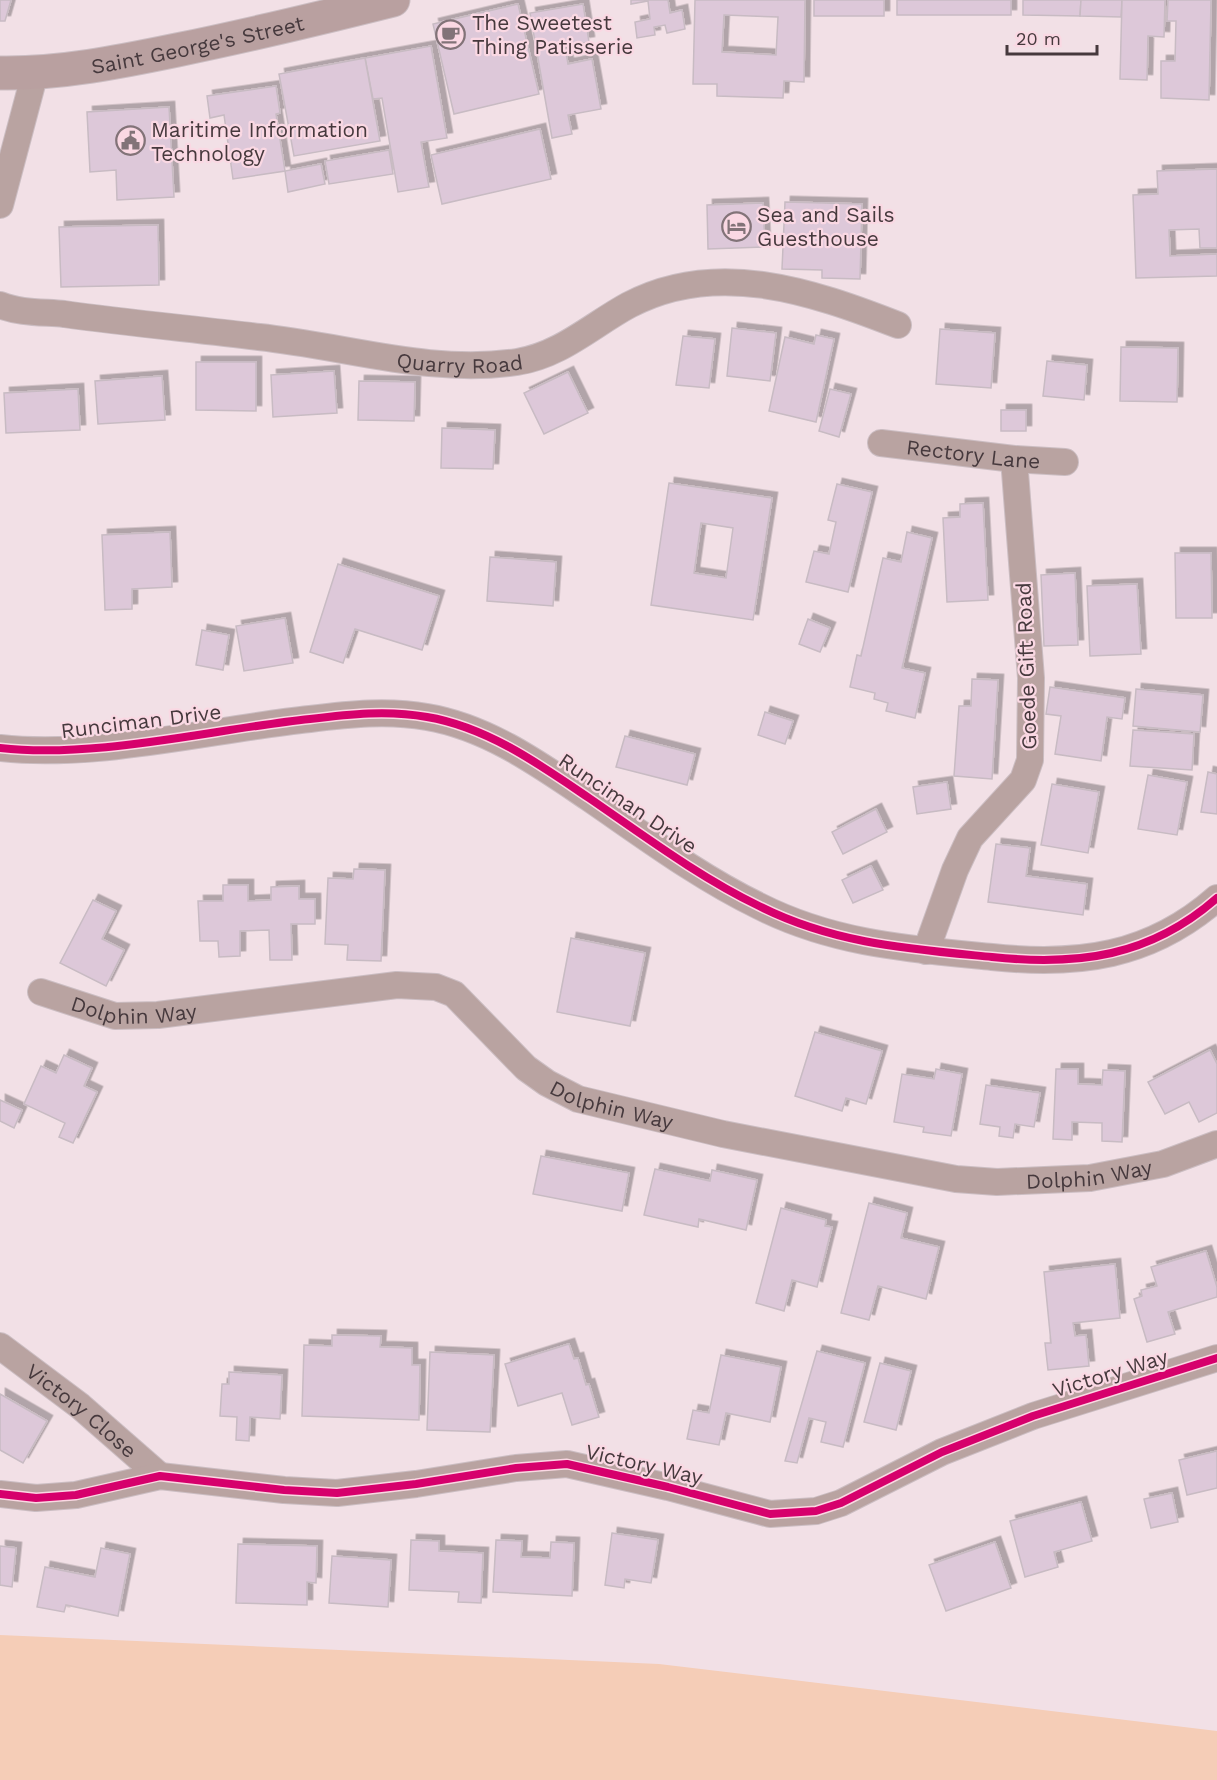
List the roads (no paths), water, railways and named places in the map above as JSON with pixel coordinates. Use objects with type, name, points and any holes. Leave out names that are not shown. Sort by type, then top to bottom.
[{"type":"main road","name":"Saint George's Street","points":[[0,73],[35,73],[106,64],[277,29],[393,0]]},
{"type":"street","points":[[0,205],[35,73]]},
{"type":"street","name":"Quarry Road","points":[[0,305],[130,323],[263,337],[471,367],[520,362],[553,351],[576,340],[628,305],[664,289],[721,280],[759,283],[779,288],[869,314],[898,325]]},
{"type":"street","name":"Rectory Lane","points":[[881,443],[1014,459],[1065,462]]},
{"type":"street","name":"Goede Gift Road","points":[[926,951],[955,870],[970,838],[1023,780],[1030,760],[1030,678],[1014,459]]},
{"type":"street","name":"Runciman Drive","points":[[0,748],[68,750],[367,712],[430,717],[492,737],[549,771],[694,868],[758,906],[815,931],[864,943],[926,951],[1035,962],[1089,959],[1147,942],[1187,923],[1217,898]]},
{"type":"street","name":"Dolphin Way","points":[[41,992],[115,1016],[158,1015],[397,985],[436,987],[454,994],[526,1068],[547,1083],[578,1099],[723,1134],[956,1179],[997,1182],[1090,1178],[1163,1164],[1217,1143]]},
{"type":"street","name":"Victory Close","points":[[0,1346],[80,1406],[160,1476]]},
{"type":"street","name":"Victory Way","points":[[0,1494],[36,1498],[76,1496],[160,1476],[284,1490],[337,1493],[416,1484],[516,1468],[567,1464],[668,1487],[770,1514],[816,1511],[851,1498],[942,1452],[1033,1416],[1217,1358]]},
{"type":"place","name":"The Sweetest Thing Patisserie","points":[[451,34]]},
{"type":"place","name":"Maritime Information Technology","points":[[130,141]]},
{"type":"place","name":"Sea and Sails Guesthouse","points":[[736,226]]}]
